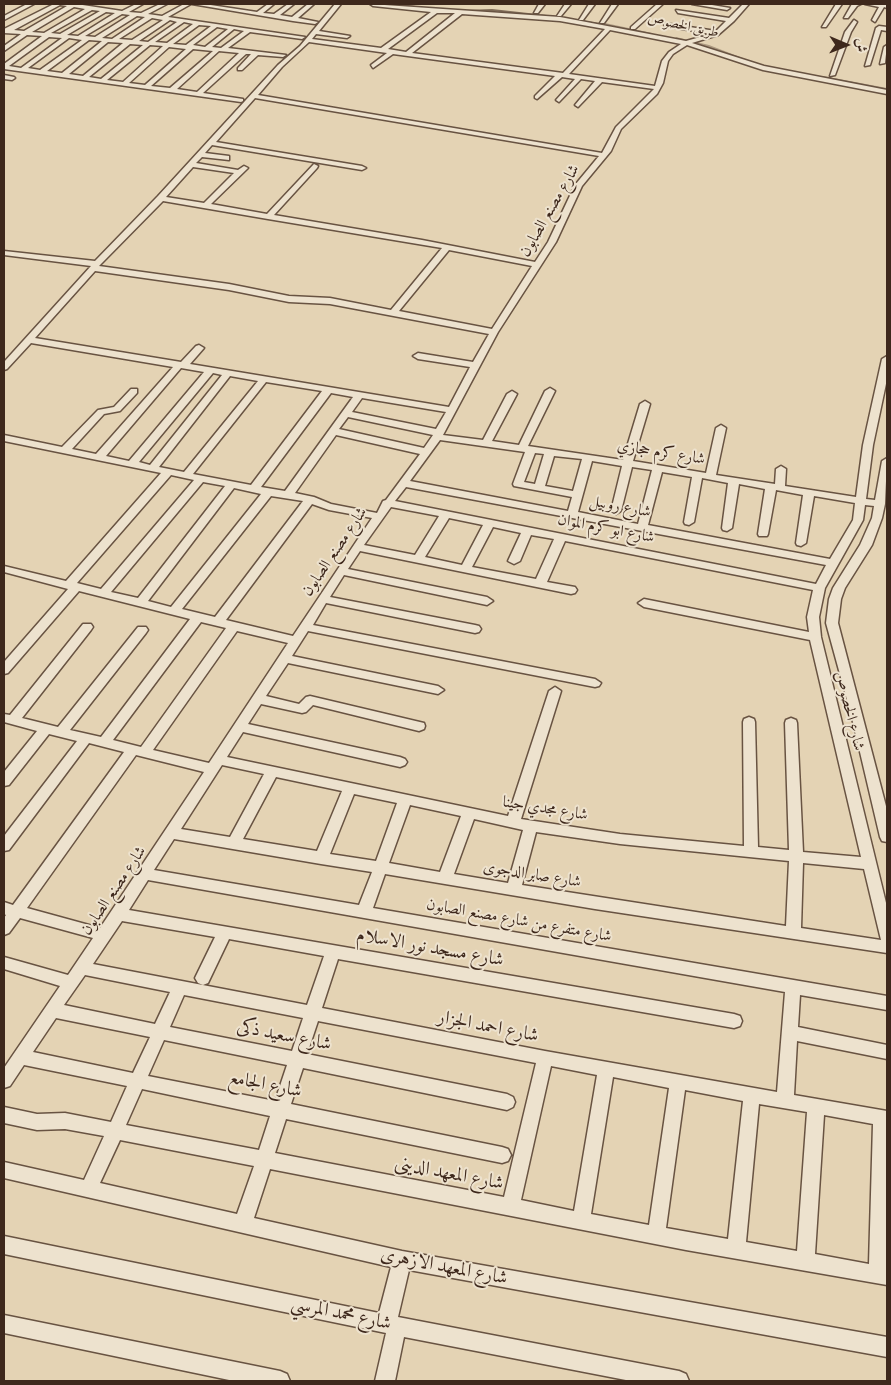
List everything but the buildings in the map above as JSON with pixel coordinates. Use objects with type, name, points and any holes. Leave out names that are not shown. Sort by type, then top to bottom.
[{"type":"street","points":[[4,18],[31,4]]},
{"type":"street","points":[[5,32],[60,4],[87,6],[219,26],[245,24]]},
{"type":"street","points":[[23,69],[64,37],[114,4]]},
{"type":"street","points":[[78,38],[122,12],[140,4]]},
{"type":"street","points":[[96,40],[139,15],[164,4]]},
{"type":"street","points":[[84,78],[130,42],[188,4]]},
{"type":"street","points":[[194,4],[276,16],[293,21],[315,22]]},
{"type":"street","points":[[216,13],[232,4]]},
{"type":"street","points":[[236,16],[253,4]]},
{"type":"street","points":[[253,19],[271,4]]},
{"type":"street","points":[[270,21],[291,4]]},
{"type":"street","points":[[293,21],[311,4]]},
{"type":"street","points":[[4,367],[93,265],[233,113],[254,96],[304,39],[315,22],[333,4]]},
{"type":"street","points":[[93,265],[161,198],[212,143],[241,100],[284,55],[314,32],[338,4]]},
{"type":"street","points":[[373,4],[436,7],[460,12],[536,16],[691,41],[763,68],[887,92]]},
{"type":"street","name":"طريق الخصوص","points":[[411,4],[436,7],[494,6],[602,22],[691,41],[772,64],[887,86]]},
{"type":"street","points":[[536,12],[542,4]]},
{"type":"street","points":[[559,15],[568,4]]},
{"type":"street","points":[[581,19],[592,4]]},
{"type":"street","points":[[602,22],[615,4]]},
{"type":"street","points":[[633,28],[660,4]]},
{"type":"street","points":[[685,4],[663,26],[716,33]]},
{"type":"street","points":[[691,41],[716,33],[732,20],[746,4]]},
{"type":"street","points":[[824,26],[839,4]]},
{"type":"street","points":[[846,17],[855,4],[858,4]]},
{"type":"street","points":[[197,10],[208,5]]},
{"type":"street","points":[[4,49],[26,33],[74,6]]},
{"type":"street","points":[[4,67],[87,6]]},
{"type":"street","points":[[689,13],[695,6],[728,8]]},
{"type":"street","points":[[383,50],[436,7]]},
{"type":"street","points":[[868,7],[883,7]]},
{"type":"street","points":[[883,7],[876,18],[887,16]]},
{"type":"street","points":[[12,8],[21,9]]},
{"type":"street","points":[[408,53],[460,12]]},
{"type":"street","points":[[678,12],[732,20]]},
{"type":"street","points":[[103,80],[148,44],[189,15]]},
{"type":"street","points":[[64,75],[110,41],[151,16]]},
{"type":"street","points":[[125,84],[168,45],[208,18]]},
{"type":"street","points":[[832,75],[848,32],[854,22]]},
{"type":"street","points":[[716,25],[725,26]]},
{"type":"street","points":[[147,86],[190,47],[219,26]]},
{"type":"street","points":[[233,26],[252,30],[264,29],[276,34],[304,39],[658,88]]},
{"type":"street","points":[[206,48],[233,26]]},
{"type":"street","points":[[537,97],[562,76],[609,28]]},
{"type":"street","points":[[868,65],[878,28],[887,28]]},
{"type":"street","points":[[260,37],[264,29]]},
{"type":"street","points":[[276,34],[282,29]]},
{"type":"street","points":[[172,90],[220,50],[252,30]]},
{"type":"street","points":[[5,32],[220,50],[244,50],[284,55]]},
{"type":"street","points":[[314,32],[347,36]]},
{"type":"street","points":[[42,72],[87,39]]},
{"type":"street","name":"شارع مصنع الصابون","points":[[4,1081],[172,833],[357,547],[438,435],[494,332],[562,224],[579,186],[604,155],[618,128],[652,97],[658,88],[668,57],[675,49],[691,41]]},
{"type":"street","points":[[882,63],[887,47]]},
{"type":"street","points":[[263,53],[269,49]]},
{"type":"street","points":[[198,94],[244,50]]},
{"type":"street","points":[[373,66],[393,51]]},
{"type":"street","points":[[240,69],[256,53]]},
{"type":"street","points":[[4,67],[241,100]]},
{"type":"street","points":[[4,77],[12,78]]},
{"type":"street","points":[[559,100],[579,78]]},
{"type":"street","points":[[578,105],[600,80]]},
{"type":"street","points":[[254,96],[604,155]]},
{"type":"street","points":[[212,143],[362,168]]},
{"type":"street","points":[[201,154],[226,158]]},
{"type":"street","points":[[192,165],[242,170],[205,206]]},
{"type":"street","points":[[268,216],[314,166]]},
{"type":"street","points":[[161,198],[447,247],[537,265]]},
{"type":"street","points":[[392,313],[447,247]]},
{"type":"street","points":[[4,253],[93,265],[229,287],[289,299],[330,302],[494,332]]},
{"type":"street","points":[[29,340],[452,410]]},
{"type":"street","points":[[99,457],[181,365],[199,348]]},
{"type":"street","points":[[418,356],[475,365]]},
{"type":"street","name":"شارع الخصوص","points":[[887,359],[867,457],[862,501],[856,526],[832,563],[819,588],[813,617],[815,638],[887,937]]},
{"type":"street","points":[[132,464],[212,370]]},
{"type":"street","points":[[153,468],[228,373]]},
{"type":"street","points":[[187,475],[264,379]]},
{"type":"street","points":[[254,489],[328,390]]},
{"type":"street","points":[[66,450],[101,412],[117,409],[134,391]]},
{"type":"street","points":[[550,391],[527,449],[518,484],[578,495]]},
{"type":"street","points":[[486,444],[512,394]]},
{"type":"street","points":[[288,495],[359,395]]},
{"type":"street","points":[[616,511],[627,463],[645,404]]},
{"type":"street","name":"شارع كرم حجازي","points":[[345,414],[486,444],[588,457],[862,501],[884,496]]},
{"type":"street","points":[[93,420],[104,422]]},
{"type":"street","points":[[711,476],[721,428]]},
{"type":"street","points":[[334,431],[426,452]]},
{"type":"street","points":[[4,438],[310,499],[329,507],[378,516]]},
{"type":"street","points":[[539,488],[550,452]]},
{"type":"street","points":[[572,515],[588,457]]},
{"type":"street","points":[[867,457],[887,461]]},
{"type":"street","name":"شارع الخصوص","points":[[887,461],[884,496],[869,538],[848,571],[834,599],[832,623],[858,718],[887,837]]},
{"type":"street","points":[[642,528],[658,468]]},
{"type":"street","points":[[763,534],[781,468]]},
{"type":"street","points":[[4,670],[169,471]]},
{"type":"street","points":[[689,522],[698,474]]},
{"type":"street","points":[[104,594],[201,478]]},
{"type":"street","points":[[727,528],[734,480]]},
{"type":"street","name":"شارع روبيل","points":[[402,483],[832,563]]},
{"type":"street","points":[[140,603],[232,484]]},
{"type":"street","points":[[174,611],[268,492]]},
{"type":"street","points":[[801,543],[809,492]]},
{"type":"street","points":[[218,622],[310,499]]},
{"type":"street","name":"شارع ابو كرم الموان","points":[[387,503],[819,588]]},
{"type":"street","points":[[418,560],[446,514]]},
{"type":"street","points":[[465,569],[490,523]]},
{"type":"street","points":[[514,561],[528,530]]},
{"type":"street","points":[[540,584],[561,537]]},
{"type":"street","points":[[357,547],[571,590]]},
{"type":"street","points":[[4,569],[295,641]]},
{"type":"street","points":[[342,571],[487,601]]},
{"type":"street","points":[[323,599],[475,629]]},
{"type":"street","points":[[644,604],[815,638]]},
{"type":"street","points":[[104,742],[198,617]]},
{"type":"street","points":[[4,929],[10,910],[138,751],[234,626]]},
{"type":"street","points":[[8,719],[87,627]]},
{"type":"street","points":[[305,627],[595,683]]},
{"type":"street","points":[[61,732],[142,630]]},
{"type":"street","points":[[284,658],[438,690]]},
{"type":"street","points":[[513,822],[555,691]]},
{"type":"street","points":[[258,700],[302,709],[310,700],[419,726]]},
{"type":"street","name":"شارع مجدي جينا","points":[[8,719],[138,751],[216,765],[272,772],[531,826],[620,839],[870,864]]},
{"type":"street","points":[[749,722],[751,852]]},
{"type":"street","points":[[791,723],[796,856],[793,933]]},
{"type":"street","points":[[241,727],[400,762]]},
{"type":"street","points":[[4,781],[46,728]]},
{"type":"street","points":[[4,846],[86,738]]},
{"type":"street","points":[[234,843],[272,772]]},
{"type":"street","points":[[321,858],[350,788]]},
{"type":"street","points":[[364,912],[406,800]]},
{"type":"street","points":[[445,878],[469,813]]},
{"type":"street","points":[[514,889],[531,826]]},
{"type":"street","name":"شارع صابر الدجوى","points":[[172,833],[887,948]]},
{"type":"street","name":"شارع متفرع من شارع مصنع الصابون","points":[[144,874],[887,1003]]},
{"type":"street","points":[[10,910],[104,935]]},
{"type":"street","name":"شارع مسجد نور الاسلام","points":[[118,914],[734,1021]]},
{"type":"street","points":[[203,978],[224,933]]},
{"type":"street","points":[[243,1224],[333,952]]},
{"type":"street","points":[[4,963],[72,983]]},
{"type":"street","name":"شارع احمد الجزار","points":[[82,968],[545,1058],[884,1119]]},
{"type":"street","points":[[785,1101],[793,986]]},
{"type":"street","points":[[89,1189],[180,987]]},
{"type":"street","name":"شارع سعيد ذكى","points":[[53,1010],[508,1102]]},
{"type":"street","points":[[790,1032],[887,1052]]},
{"type":"street","name":"شارع الجامع","points":[[20,1058],[502,1155]]},
{"type":"street","points":[[511,1207],[545,1058]]},
{"type":"street","points":[[581,1221],[606,1069]]},
{"type":"street","points":[[656,1235],[678,1082]]},
{"type":"street","points":[[736,1250],[752,1095]]},
{"type":"street","points":[[805,1262],[816,1107]]},
{"type":"street","name":"شارع المعهد الدينى","points":[[4,1115],[37,1122],[65,1121],[581,1221],[883,1276]]},
{"type":"street","points":[[883,1276],[884,1119]]},
{"type":"street","name":"شارع المعهد الازهرى","points":[[4,1170],[402,1260],[887,1347]]},
{"type":"street","name":"شارع محمد المرسي","points":[[4,1245],[391,1325],[679,1381]]},
{"type":"street","points":[[385,1381],[391,1325],[402,1260]]},
{"type":"street","points":[[4,1324],[280,1381]]},
{"type":"waterway","points":[[393,4],[423,8]]},
{"type":"waterway","points":[[463,11],[492,10],[555,17]]},
{"type":"waterway","points":[[574,20],[605,25]]},
{"type":"waterway","points":[[605,25],[652,35]]},
{"type":"waterway","points":[[676,39],[707,46],[755,64]]},
{"type":"waterway","points":[[823,78],[887,90]]}]
